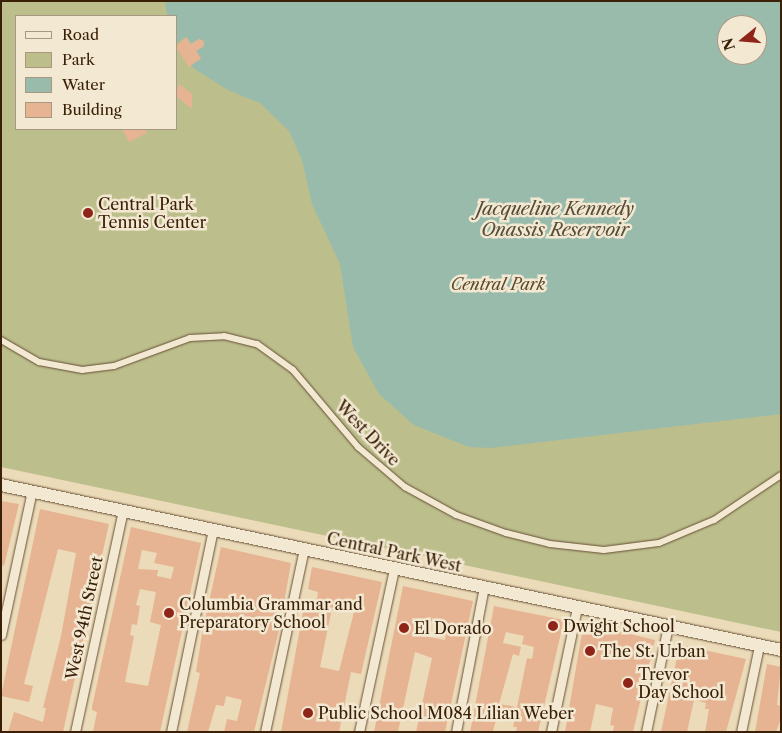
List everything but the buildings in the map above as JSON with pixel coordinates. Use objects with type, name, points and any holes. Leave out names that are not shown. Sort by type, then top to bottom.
[{"type":"main road","name":"Central Park West","points":[[1,485],[781,650]]},
{"type":"street","name":"West Drive","points":[[1,340],[39,362],[82,370],[114,366],[190,338],[224,336],[258,344],[293,370],[358,447],[405,487],[452,513],[484,526],[558,546],[616,550],[664,541],[714,520],[781,475]]},
{"type":"street","points":[[1,635],[32,491]]},
{"type":"street","name":"West 94th Street","points":[[75,732],[123,510]]},
{"type":"street","points":[[171,732],[213,530]]},
{"type":"street","points":[[265,732],[304,549]]},
{"type":"street","points":[[359,732],[394,569]]},
{"type":"street","points":[[456,732],[484,587]]},
{"type":"street","points":[[551,732],[577,608]]},
{"type":"street","points":[[646,732],[668,626]]},
{"type":"street","points":[[741,732],[760,646]]},
{"type":"green space","name":"Central Park","points":[[1,1],[781,1],[781,632],[1,467]]},
{"type":"water","name":"Jacqueline Kennedy Onassis Reservoir","points":[[165,1],[781,1],[781,414],[490,448],[469,447],[414,425],[379,394],[353,347],[340,264],[312,204],[302,160],[289,131],[260,103],[228,90],[196,70],[191,65],[201,59],[196,51],[204,46],[204,42],[199,39],[191,44],[186,37],[178,42],[178,15],[167,15]]},
{"type":"place","name":"Central Park Tennis Center","points":[[88,213]]},
{"type":"place","name":"Columbia Grammar and Preparatory School","points":[[169,613]]},
{"type":"place","name":"Dwight School","points":[[553,626]]},
{"type":"place","name":"El Dorado","points":[[404,628]]},
{"type":"place","name":"The St. Urban","points":[[590,651]]},
{"type":"place","name":"Trevor Day School","points":[[628,683]]},
{"type":"place","name":"Public School M084 Lilian Weber","points":[[308,713]]}]
